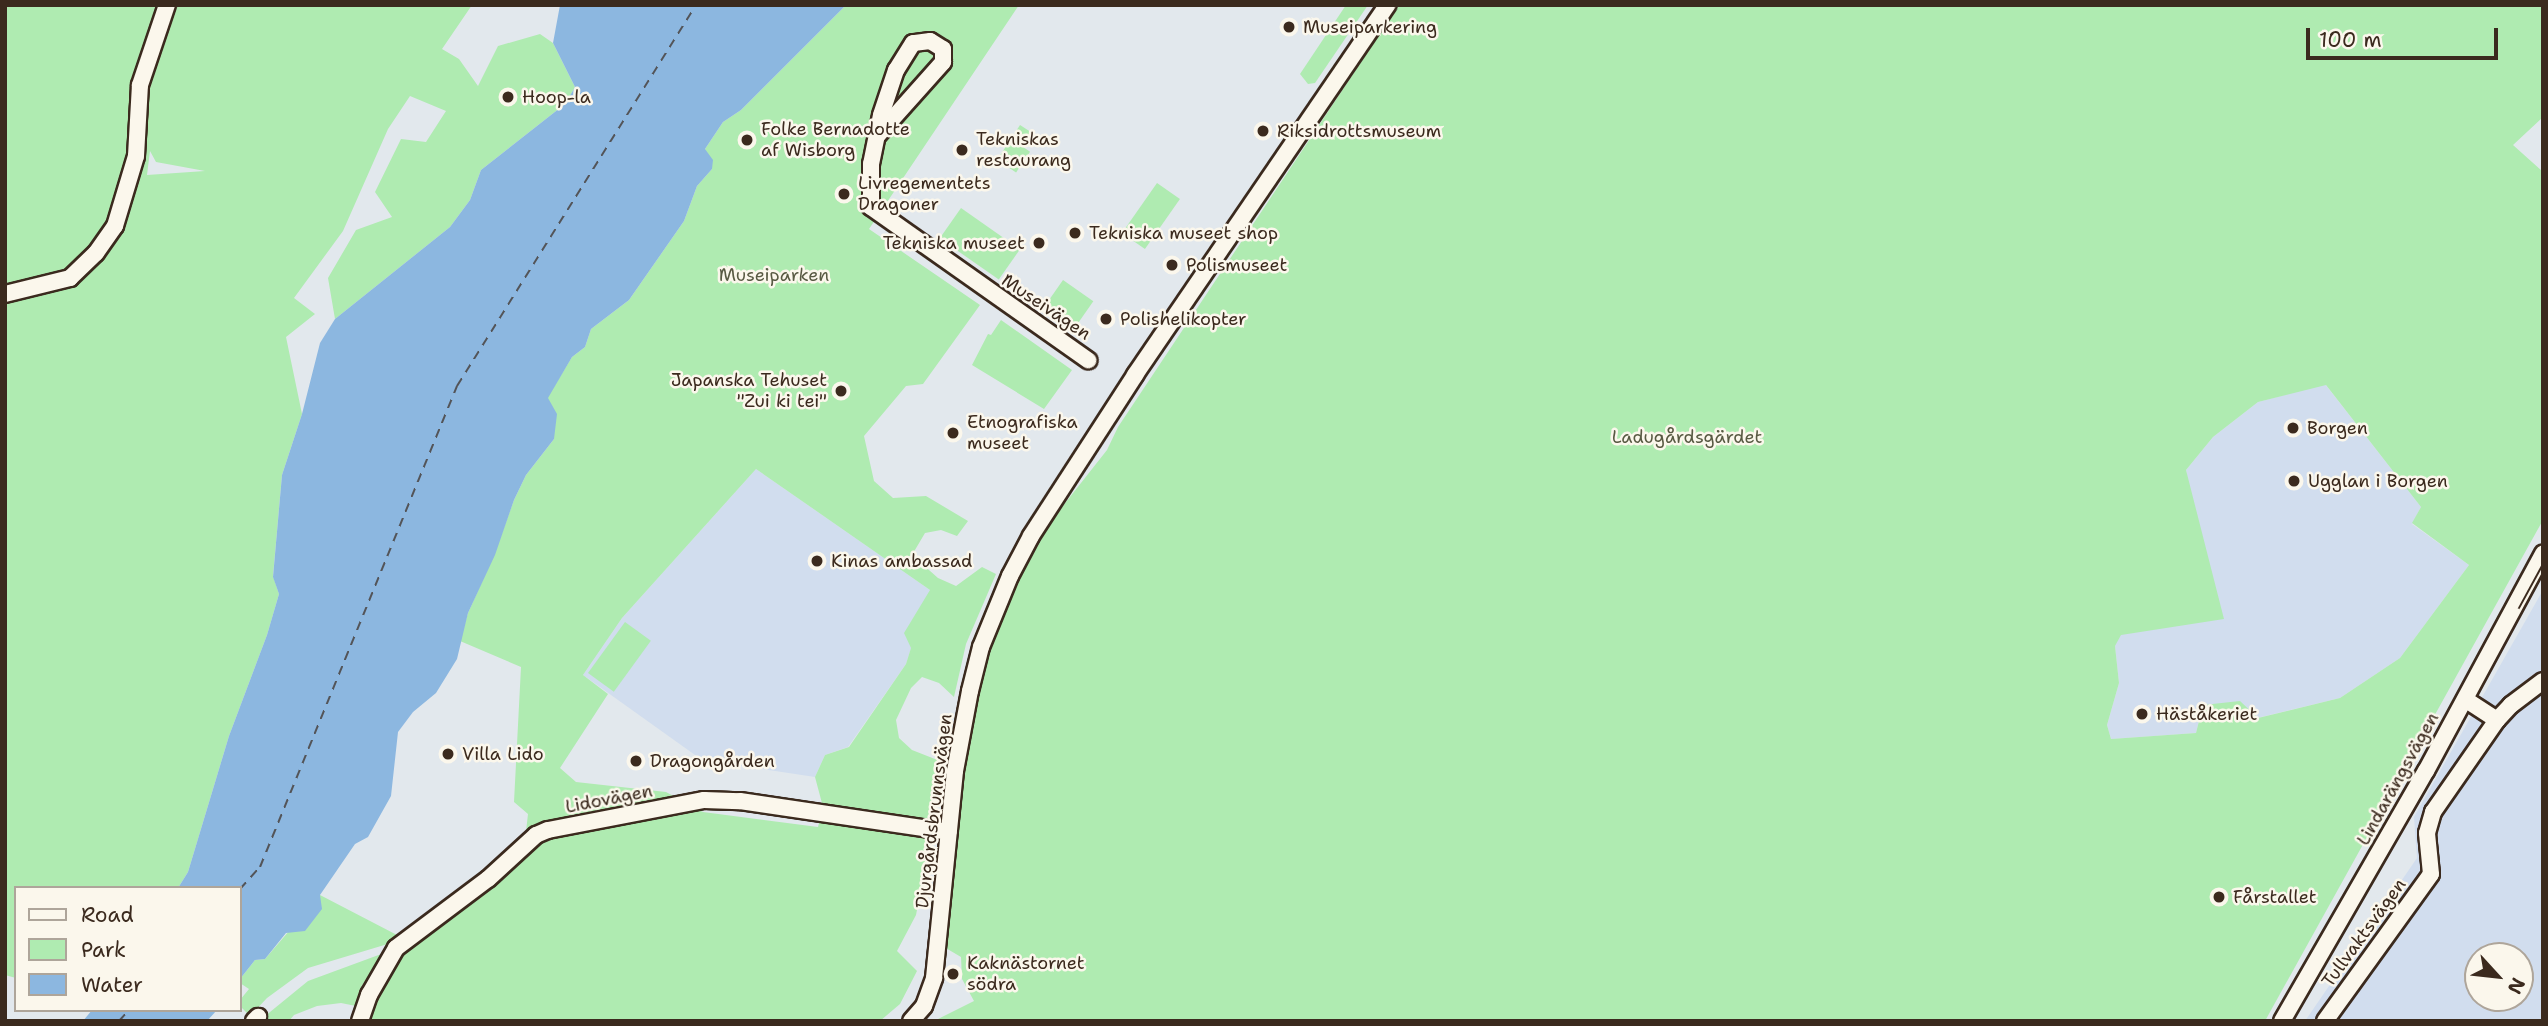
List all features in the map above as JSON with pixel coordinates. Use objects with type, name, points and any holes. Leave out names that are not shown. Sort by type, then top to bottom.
[{"type":"street","points":[[5,294],[70,278],[96,253],[119,217],[136,151],[140,85],[167,5]]},
{"type":"street","name":"Djurgårdsbrunnsvägen","points":[[911,1021],[924,1006],[934,978],[962,729],[981,647],[1020,556],[1061,487],[1387,5]]},
{"type":"street","name":"Museivägen","points":[[878,135],[943,62],[943,49],[930,41],[914,43],[896,70],[878,135],[871,164],[871,207],[1088,360]]},
{"type":"street","name":"Lindarängsvägen","points":[[2282,1021],[2465,699],[2543,554]]},
{"type":"street","name":"Tullvaktsvägen","points":[[2325,1021],[2431,874],[2427,832],[2432,812],[2497,720],[2511,705],[2543,681]]},
{"type":"street","points":[[2465,699],[2497,720]]},
{"type":"street","name":"Lidovägen","points":[[360,1021],[369,995],[396,948],[518,854],[536,835],[548,830],[704,800],[740,801],[949,832]]},
{"type":"shaded area","points":[[2325,384],[2421,507],[2412,524],[2469,565],[2400,658],[2340,698],[2257,718],[2203,705],[2196,733],[2111,739],[2107,725],[2119,683],[2115,646],[2187,475],[2186,470],[2213,437],[2258,402]]},
{"type":"shaded area","points":[[756,469],[930,590],[906,664],[848,747],[825,755],[815,777],[702,760],[583,675],[622,618]]},
{"type":"shaded area","points":[[2543,590],[2543,1021],[2305,1021],[2417,858],[2414,817]]},
{"type":"green space","points":[[5,5],[472,5],[442,49],[459,59],[478,86],[498,46],[540,34],[553,43],[575,87],[565,104],[481,170],[470,200],[450,227],[335,319],[328,278],[356,230],[392,217],[375,192],[401,139],[426,142],[446,111],[410,96],[388,129],[343,231],[294,298],[315,314],[286,337],[302,414],[282,475],[273,576],[279,594],[267,635],[229,736],[188,872],[179,886],[14,886],[14,977],[5,975]],"holes":[[[150,151],[156,162],[205,171],[147,175]]]},
{"type":"green space","name":"Museiparken","points":[[846,5],[1019,5],[869,229],[980,305],[923,384],[906,386],[864,436],[874,481],[893,498],[926,496],[968,521],[957,536],[941,530],[925,533],[912,555],[938,578],[956,586],[982,567],[996,574],[966,644],[954,697],[939,683],[922,677],[911,688],[896,720],[899,738],[912,750],[940,761],[928,853],[916,915],[897,951],[917,971],[900,1004],[880,1021],[371,1021],[377,997],[398,959],[492,884],[524,849],[528,814],[514,802],[521,667],[460,641],[468,613],[526,475],[554,439],[547,398],[572,357],[585,347],[591,329],[629,300],[684,221],[697,186],[712,169],[705,149],[723,122],[741,110]],"holes":[[[756,469],[930,590],[904,633],[911,648],[906,664],[849,747],[825,755],[815,777],[823,807],[818,827],[703,812],[666,792],[576,782],[560,768],[608,694],[583,675],[622,618]]]},
{"type":"green space","points":[[1346,5],[1368,5],[1315,83],[1308,84],[1300,74]]},
{"type":"green space","name":"Ladugårdsgärdet","points":[[1399,5],[2543,5],[2543,117],[2513,145],[2543,172],[2543,520],[2265,1021],[934,1021],[974,1001],[962,979],[961,957],[944,947],[956,813],[970,714],[991,642],[1008,600],[1051,521],[1107,450],[1118,427]],"holes":[[[2326,385],[2421,507],[2412,523],[2469,565],[2400,658],[2340,698],[2258,718],[2240,701],[2203,705],[2196,733],[2111,739],[2107,725],[2119,683],[2115,646],[2121,635],[2224,619],[2186,470],[2213,437],[2258,402]]]},
{"type":"green space","points":[[1020,125],[1040,138],[1035,146],[1015,133]]},
{"type":"green space","points":[[1011,139],[1030,152],[1016,173],[997,160]]},
{"type":"green space","points":[[1157,183],[1180,199],[1145,249],[1122,233]]},
{"type":"green space","points":[[961,208],[1020,249],[999,280],[940,238]]},
{"type":"green space","points":[[1063,280],[1093,301],[1073,330],[1043,309]]},
{"type":"green space","points":[[1001,320],[1072,370],[1044,409],[972,365],[988,334],[991,335]]},
{"type":"green space","points":[[625,622],[651,641],[614,692],[588,673]]},
{"type":"green space","points":[[320,895],[397,935],[391,943],[308,968],[267,998],[250,1016],[242,1008],[242,998],[249,989],[242,984],[242,976],[255,960],[265,959]]},
{"type":"green space","points":[[384,953],[361,987],[356,1006],[341,1003],[317,1006],[294,1015],[289,1021],[259,1021],[308,981]]},
{"type":"water","points":[[560,5],[846,5],[741,110],[723,122],[705,149],[713,160],[712,169],[697,186],[684,221],[629,300],[591,329],[585,347],[572,357],[548,398],[557,414],[554,439],[526,475],[514,500],[495,555],[468,613],[457,659],[436,693],[413,712],[398,732],[391,796],[368,837],[355,844],[320,895],[322,909],[305,931],[286,933],[265,959],[255,960],[242,976],[242,886],[179,886],[188,872],[229,736],[267,635],[279,594],[273,577],[282,475],[302,414],[320,343],[335,319],[450,227],[470,200],[481,170],[565,104],[575,87],[553,43]]},
{"type":"water","points":[[90,1012],[215,1012],[207,1021],[83,1021]]},
{"type":"ferry route","points":[[242,887],[260,867],[457,386],[696,5]]},
{"type":"ferry route","points":[[119,1021],[127,1012]]},
{"type":"tram line","points":[[2519,608],[2543,564]]},
{"type":"place","name":"Museiparkering","points":[[1289,27]]},
{"type":"place","name":"Hoop-la","points":[[508,97]]},
{"type":"place","name":"Riksidrottsmuseum","points":[[1263,131]]},
{"type":"place","name":"Folke Bernadotte af Wisborg","points":[[747,140]]},
{"type":"place","name":"Tekniskas restaurang","points":[[962,150]]},
{"type":"place","name":"Livregementets Dragoner","points":[[844,194]]},
{"type":"place","name":"Tekniska museet shop","points":[[1075,233]]},
{"type":"place","name":"Tekniska museet","points":[[1039,243]]},
{"type":"place","name":"Polismuseet","points":[[1172,265]]},
{"type":"place","name":"Polishelikopter","points":[[1106,319]]},
{"type":"place","name":"Japanska Tehuset \"Zui ki tei\"","points":[[841,391]]},
{"type":"place","name":"Borgen","points":[[2293,428]]},
{"type":"place","name":"Etnografiska museet","points":[[953,433]]},
{"type":"place","name":"Ugglan i Borgen","points":[[2294,481]]},
{"type":"place","name":"Kinas ambassad","points":[[817,561]]},
{"type":"place","name":"Häståkeriet","points":[[2142,714]]},
{"type":"place","name":"Villa Lido","points":[[448,754]]},
{"type":"place","name":"Dragongården","points":[[636,761]]},
{"type":"place","name":"Fårstallet","points":[[2219,897]]},
{"type":"place","name":"Kaknästornet södra","points":[[953,974]]}]
